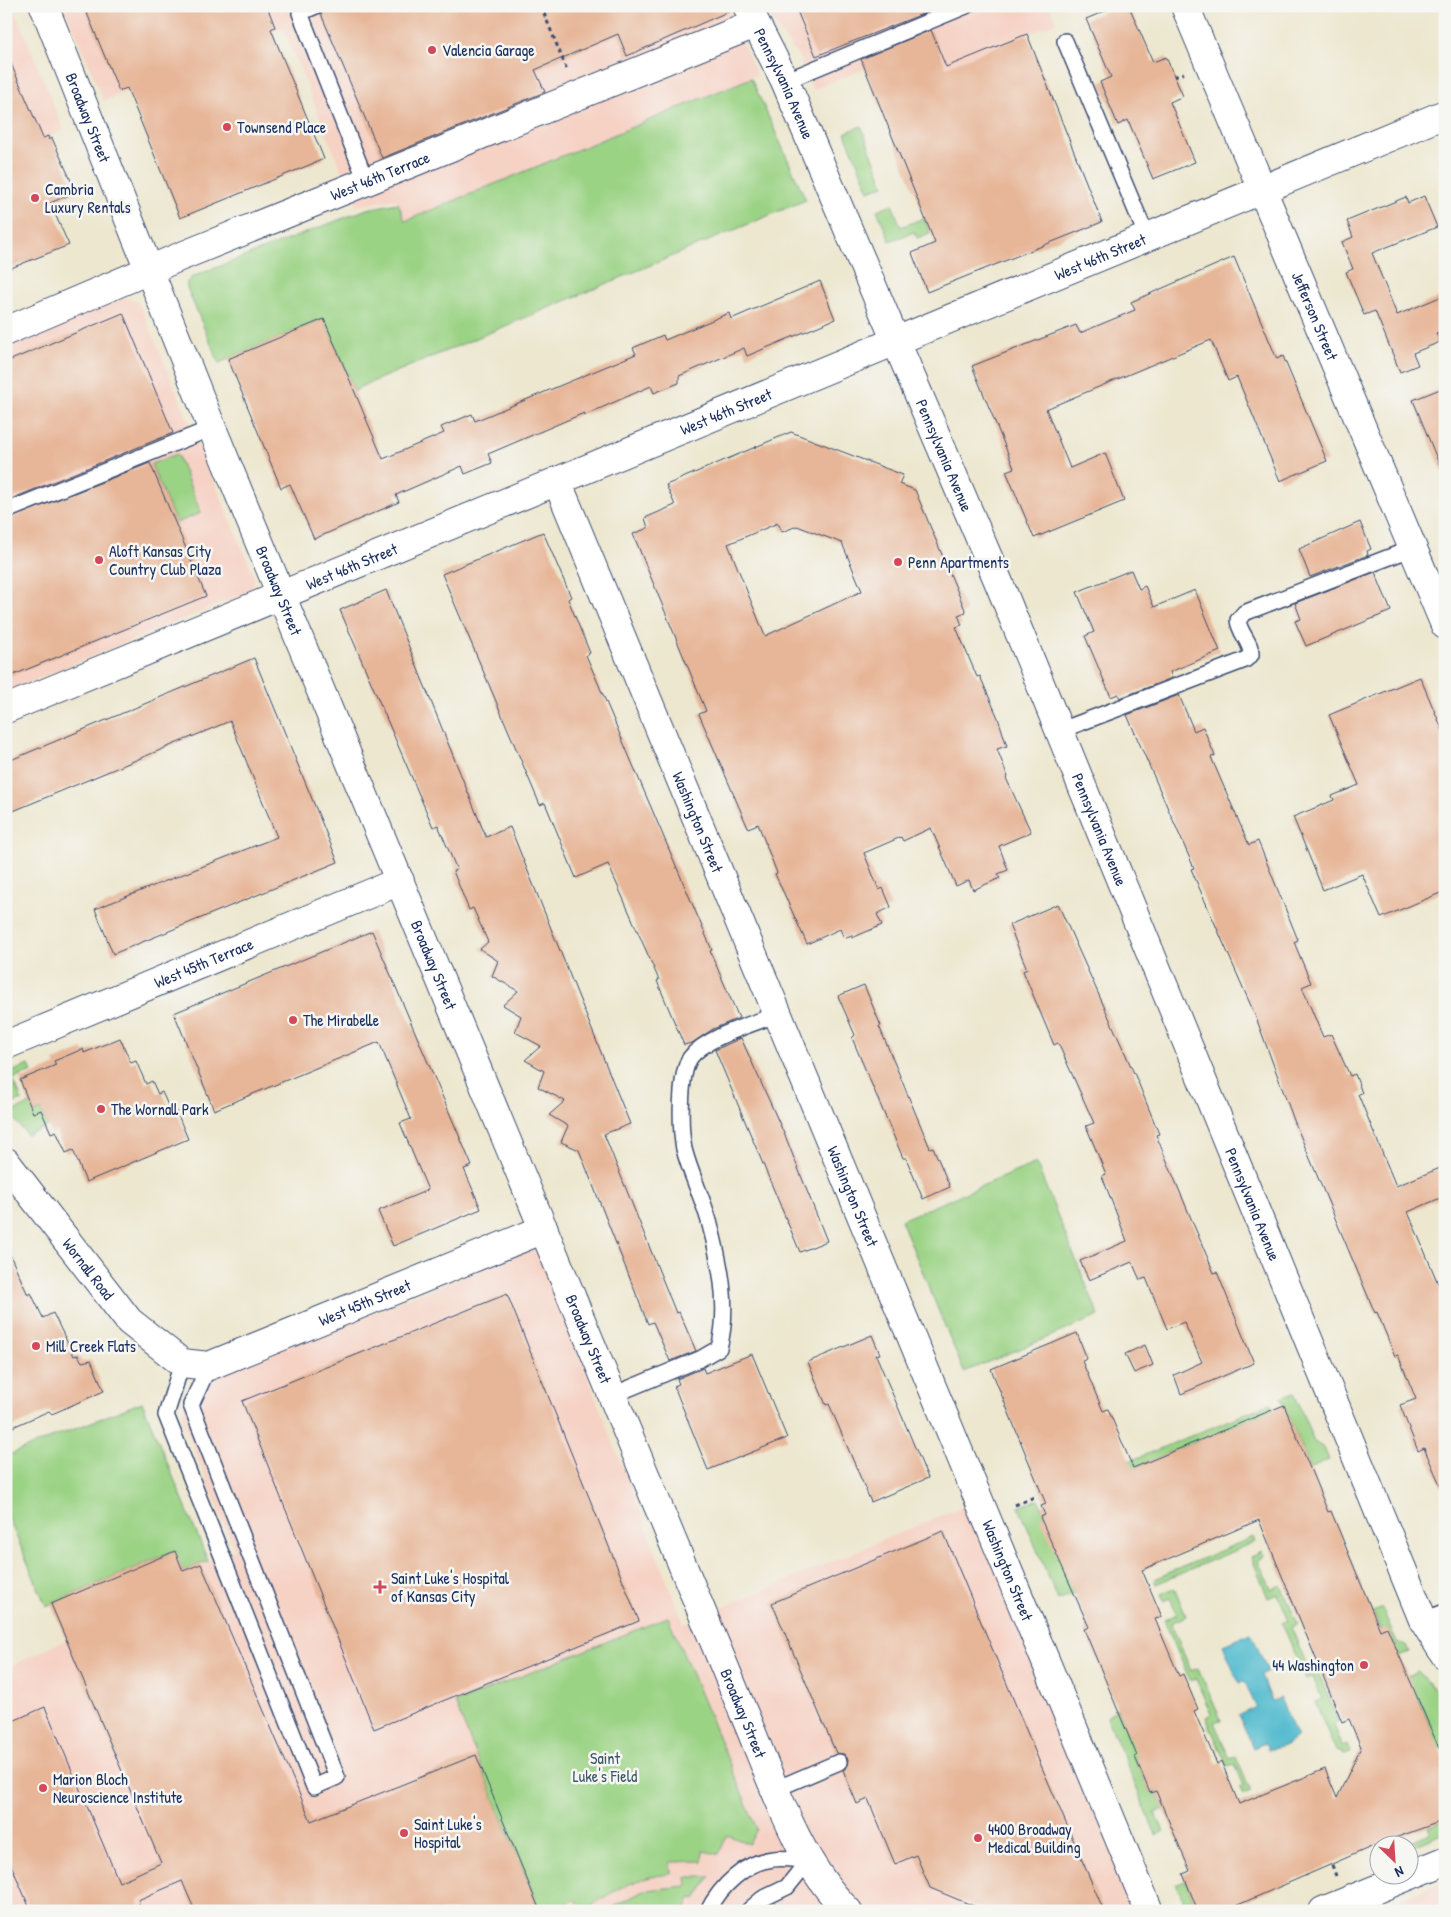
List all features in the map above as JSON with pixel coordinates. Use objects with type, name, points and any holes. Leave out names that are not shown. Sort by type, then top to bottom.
[{"type":"street","name":"Broadway Street","points":[[44,6],[212,428],[776,1790],[808,1861],[834,1897],[848,1911]]},
{"type":"street","name":"Jefferson Street","points":[[1185,6],[1445,625]]},
{"type":"street","name":"West 46th Terrace","points":[[6,331],[366,181],[751,15]]},
{"type":"street","name":"Pennsylvania Avenue","points":[[751,15],[785,81],[896,341],[1059,732],[1434,1616],[1445,1655]]},
{"type":"street","name":"West 46th Street","points":[[6,709],[1445,114]]},
{"type":"street","name":"Washington Street","points":[[557,481],[1149,1911]]},
{"type":"street","name":"West 45th Terrace","points":[[6,1044],[400,881]]},
{"type":"street","name":"Wornall Road","points":[[6,1162],[129,1321],[196,1364]]},
{"type":"street","name":"West 45th Street","points":[[196,1364],[544,1229]]},
{"type":"street","points":[[1323,1911],[1445,1861]]},
{"type":"lane","points":[[316,6],[300,13],[366,181]]},
{"type":"lane","points":[[785,81],[966,6]]},
{"type":"lane","points":[[1065,41],[1147,237]]},
{"type":"lane","points":[[6,511],[212,428]]},
{"type":"lane","points":[[1059,732],[1245,660],[1251,655],[1251,650],[1238,628],[1238,620],[1244,613],[1413,548]]},
{"type":"lane","points":[[612,1395],[700,1359],[719,1348],[725,1327],[721,1274],[709,1220],[684,1148],[681,1090],[690,1059],[707,1043],[778,1014]]},
{"type":"lane","points":[[196,1364],[191,1405],[337,1777],[314,1787],[166,1415],[196,1364]]},
{"type":"lane","points":[[207,1518],[232,1509]]},
{"type":"lane","points":[[230,1576],[255,1567]]},
{"type":"lane","points":[[268,1672],[292,1662]]},
{"type":"lane","points":[[776,1790],[840,1762]]},
{"type":"lane","points":[[708,1911],[716,1896],[748,1868],[773,1859],[808,1861]]},
{"type":"lane","points":[[748,1911],[762,1900],[787,1887],[808,1861]]},
{"type":"path","points":[[540,6],[569,74]]},
{"type":"path","points":[[1174,77],[1185,72]]},
{"type":"path","points":[[1015,1505],[1037,1496]]},
{"type":"path","points":[[1332,1865],[1336,1877]]},
{"type":"shaded area","points":[[6,6],[13,6],[64,130],[6,154]]},
{"type":"shaded area","points":[[64,6],[727,6],[757,75],[405,221],[396,199],[356,206],[283,28],[104,101]]},
{"type":"shaded area","points":[[767,6],[1050,6],[1057,22],[946,67],[935,40],[813,90],[800,59],[774,23]]},
{"type":"shaded area","points":[[124,298],[137,301],[140,305],[254,576],[255,583],[248,592],[6,692],[6,346]]},
{"type":"shaded area","name":"Saint Luke's Hospital of Kansas City","points":[[537,1247],[684,1624],[971,1503],[1136,1911],[6,1911],[6,1668],[66,1640],[51,1604],[175,1551],[184,1571],[234,1549],[181,1417],[192,1377],[230,1369]]},
{"type":"shaded area","points":[[1445,1880],[1445,1911],[1370,1911]]},
{"type":"green space","points":[[751,78],[806,200],[360,387],[355,392],[324,319],[219,363],[187,288],[187,282],[192,277],[367,209],[398,203],[405,221]]},
{"type":"green space","points":[[861,126],[884,185],[869,191],[845,133]]},
{"type":"green space","points":[[892,204],[901,227],[924,218],[930,233],[917,238],[914,232],[890,241],[877,210]]},
{"type":"green space","points":[[177,454],[201,513],[176,523],[151,464]]},
{"type":"green space","points":[[29,1065],[32,1072],[13,1079],[22,1100],[6,1106],[6,1074]]},
{"type":"green space","points":[[30,1104],[34,1113],[41,1110],[48,1126],[27,1135],[9,1113]]},
{"type":"green space","points":[[1036,1163],[1099,1316],[964,1372],[901,1220]]},
{"type":"green space","points":[[1294,1393],[1314,1442],[1324,1448],[1329,1460],[1310,1468],[1281,1398]]},
{"type":"green space","points":[[142,1402],[208,1561],[183,1571],[174,1551],[46,1606],[6,1512],[6,1456]]},
{"type":"green space","points":[[1271,1403],[1273,1410],[1128,1470],[1125,1463]]},
{"type":"green space","points":[[1038,1499],[1045,1515],[1041,1517],[1075,1593],[1058,1600],[1019,1507]]},
{"type":"green space","points":[[1253,1537],[1255,1542],[1156,1584],[1154,1579]]},
{"type":"green space","points":[[1262,1551],[1264,1556],[1258,1560],[1271,1589],[1281,1585],[1298,1624],[1291,1627],[1309,1670],[1316,1667],[1339,1722],[1334,1725],[1343,1747],[1347,1745],[1350,1752],[1344,1754],[1336,1751],[1315,1702],[1322,1699],[1313,1677],[1306,1680],[1282,1623],[1289,1620],[1278,1594],[1268,1598],[1251,1556]]},
{"type":"green space","points":[[1174,1588],[1186,1616],[1171,1623],[1191,1671],[1198,1668],[1221,1720],[1214,1722],[1230,1759],[1236,1757],[1251,1792],[1243,1795],[1240,1788],[1244,1786],[1235,1764],[1227,1766],[1206,1717],[1211,1714],[1196,1679],[1190,1681],[1164,1620],[1177,1614],[1170,1598],[1164,1601],[1161,1594]]},
{"type":"green space","points":[[1382,1608],[1397,1642],[1407,1647],[1409,1652],[1399,1656],[1387,1627],[1381,1630],[1373,1612]]},
{"type":"green space","name":"Saint Luke's Field","points":[[668,1617],[757,1829],[749,1844],[727,1835],[719,1854],[703,1851],[702,1861],[670,1862],[671,1874],[636,1881],[606,1896],[585,1910],[574,1899],[562,1911],[540,1911],[455,1703]]},
{"type":"green space","points":[[1418,1671],[1445,1701],[1445,1746],[1437,1749],[1419,1700],[1411,1703],[1407,1676]]},
{"type":"green space","points":[[1117,1708],[1129,1736],[1141,1754],[1135,1757],[1150,1793],[1156,1791],[1164,1809],[1155,1813],[1163,1832],[1156,1835],[1107,1717]]},
{"type":"green space","points":[[1445,1820],[1445,1833],[1418,1844],[1418,1838],[1431,1833],[1428,1827]]},
{"type":"green space","points":[[686,1877],[710,1877],[696,1899],[691,1898],[686,1911],[606,1911],[645,1890],[687,1886]]},
{"type":"green space","points":[[1185,1880],[1198,1911],[1188,1911],[1176,1884]]},
{"type":"water","points":[[1251,1633],[1268,1671],[1261,1675],[1272,1701],[1280,1698],[1297,1737],[1287,1744],[1276,1748],[1268,1749],[1265,1743],[1253,1748],[1239,1715],[1256,1707],[1245,1682],[1239,1683],[1223,1645]]},
{"type":"building","name":"Townsend Place","points":[[84,6],[267,6],[275,27],[271,29],[324,159],[180,218],[127,88],[119,91]]},
{"type":"building","name":"Valencia Garage","points":[[325,6],[732,6],[732,10],[627,56],[618,34],[535,70],[545,92],[382,158],[321,14]]},
{"type":"building","points":[[795,6],[922,6],[925,13],[816,56]]},
{"type":"building","points":[[1117,6],[1129,6],[1153,62],[1166,57],[1183,96],[1170,102],[1195,162],[1153,179],[1128,120],[1118,125],[1100,82],[1111,77],[1086,19]]},
{"type":"building","points":[[931,30],[946,67],[1027,34],[1102,222],[927,292],[912,253],[935,243],[861,59]]},
{"type":"building","name":"Cambria Luxury Rentals","points":[[6,52],[43,138],[48,136],[49,140],[52,138],[76,192],[50,203],[69,245],[6,270]]},
{"type":"building","points":[[1424,196],[1437,227],[1372,253],[1397,315],[1445,295],[1445,330],[1436,333],[1440,342],[1413,353],[1418,365],[1400,372],[1375,311],[1364,315],[1346,272],[1353,269],[1342,242],[1353,237],[1347,221],[1406,197],[1408,203]]},
{"type":"building","points":[[1234,257],[1277,359],[1283,356],[1327,461],[1280,481],[1237,377],[1228,381],[1211,340],[1046,409],[1070,468],[1105,453],[1124,501],[1034,538],[1006,471],[1014,468],[972,366],[1076,325],[1080,333],[1135,310],[1131,302]]},
{"type":"building","points":[[820,281],[835,319],[747,356],[744,348],[679,376],[679,383],[654,393],[651,386],[585,415],[584,413],[488,454],[492,463],[465,474],[462,466],[396,495],[399,502],[314,539],[290,484],[281,488],[228,359],[324,319],[383,459],[444,433],[441,427],[472,414],[475,421],[636,354],[633,348],[663,335],[665,340],[729,313],[731,319]]},
{"type":"building","points":[[123,313],[173,433],[6,501],[6,362]]},
{"type":"building","points":[[1445,387],[1445,476],[1444,476],[1413,400]]},
{"type":"building","points":[[791,432],[903,475],[899,484],[915,490],[966,612],[958,615],[962,625],[956,627],[977,677],[980,676],[998,718],[1007,746],[997,749],[1008,777],[1006,778],[1031,832],[999,846],[1008,870],[998,874],[1000,878],[973,890],[969,880],[956,886],[931,828],[903,841],[901,837],[864,853],[879,890],[883,888],[891,907],[877,914],[882,925],[852,938],[852,935],[844,938],[840,929],[807,944],[775,874],[777,873],[758,824],[748,828],[699,714],[706,711],[633,534],[648,528],[645,518],[675,505],[666,485]],"holes":[[[778,523],[782,532],[797,526],[842,543],[862,591],[765,636],[728,544]]]},
{"type":"building","name":"Aloft Kansas City Country Club Plaza","points":[[150,463],[206,596],[6,678],[6,520]]},
{"type":"building","points":[[1360,522],[1371,549],[1367,551],[1368,555],[1310,577],[1299,549]]},
{"type":"building","points":[[543,532],[571,597],[568,599],[590,653],[586,655],[712,950],[710,951],[739,1018],[713,1029],[692,1043],[684,1045],[657,981],[659,980],[608,864],[576,878],[545,803],[540,805],[442,574]]},
{"type":"building","points":[[1131,570],[1139,589],[1145,586],[1154,607],[1195,590],[1220,651],[1170,672],[1172,678],[1120,698],[1118,694],[1111,697],[1085,636],[1094,632],[1077,592]]},
{"type":"building","points":[[1375,572],[1391,611],[1306,646],[1295,621],[1301,619],[1295,603]]},
{"type":"building","points":[[386,590],[486,837],[510,827],[630,1124],[604,1134],[676,1313],[679,1312],[696,1351],[670,1361],[653,1322],[648,1324],[579,1150],[561,1142],[568,1126],[549,1115],[565,1101],[538,1087],[544,1071],[525,1060],[541,1046],[515,1032],[521,1016],[503,1005],[518,991],[492,976],[498,961],[480,949],[488,942],[473,908],[469,910],[453,871],[457,870],[438,825],[433,827],[340,610]]},
{"type":"building","points":[[254,658],[338,862],[113,954],[95,909],[277,837],[230,721],[6,814],[6,762]]},
{"type":"building","points":[[1420,677],[1445,736],[1445,891],[1381,918],[1362,874],[1323,890],[1293,817],[1334,800],[1332,796],[1359,785],[1329,715]]},
{"type":"building","points":[[1179,695],[1194,731],[1203,727],[1215,756],[1211,757],[1249,845],[1258,841],[1298,940],[1294,942],[1311,983],[1302,987],[1323,1037],[1331,1034],[1350,1076],[1355,1074],[1362,1093],[1358,1094],[1396,1186],[1445,1166],[1445,1196],[1408,1212],[1445,1300],[1445,1496],[1424,1448],[1418,1451],[1400,1405],[1416,1399],[1398,1355],[1395,1356],[1377,1312],[1375,1313],[1295,1123],[1255,1015],[1191,869],[1194,868],[1127,715]]},
{"type":"building","points":[[1058,904],[1138,1082],[1159,1134],[1156,1135],[1214,1273],[1217,1272],[1254,1363],[1181,1394],[1174,1375],[1202,1362],[1184,1322],[1167,1329],[1146,1278],[1140,1280],[1132,1262],[1089,1280],[1080,1261],[1127,1241],[1102,1176],[1106,1174],[1086,1126],[1094,1123],[1058,1043],[1054,1045],[1023,971],[1027,969],[1009,925]]},
{"type":"building","name":"The Mirabelle","points":[[372,931],[472,1166],[464,1169],[481,1209],[393,1246],[378,1211],[428,1190],[400,1123],[411,1119],[379,1042],[214,1110],[174,1013]]},
{"type":"building","points":[[864,985],[930,1148],[933,1147],[950,1187],[923,1199],[906,1158],[903,1158],[852,1038],[855,1035],[838,996]]},
{"type":"building","name":"The Wornall Park","points":[[120,1038],[131,1063],[136,1061],[146,1084],[152,1081],[158,1094],[162,1092],[170,1110],[175,1108],[188,1139],[86,1182],[73,1150],[66,1153],[56,1131],[51,1133],[41,1110],[33,1113],[20,1080],[56,1065],[54,1061],[83,1049],[84,1053]]},
{"type":"building","points":[[741,1038],[786,1138],[827,1241],[800,1252],[715,1050]]},
{"type":"building","name":"Mill Creek Flats","points":[[6,1246],[28,1295],[31,1293],[43,1318],[53,1313],[74,1356],[78,1355],[82,1362],[91,1360],[104,1391],[52,1414],[49,1411],[6,1430]]},
{"type":"building","points":[[507,1294],[639,1621],[374,1729],[242,1401]]},
{"type":"building","name":"44 Washington","points":[[1077,1333],[1087,1359],[1082,1361],[1103,1411],[1108,1409],[1133,1468],[1284,1405],[1328,1512],[1331,1511],[1380,1630],[1387,1627],[1445,1762],[1445,1820],[1406,1834],[1368,1834],[1368,1848],[1224,1911],[1198,1911],[1183,1874],[1190,1871],[1156,1791],[1150,1793],[1135,1757],[1137,1756],[1084,1629],[1089,1627],[1040,1517],[1045,1515],[1041,1506],[1046,1504],[991,1369]],"holes":[[[1259,1520],[1342,1722],[1349,1719],[1361,1747],[1337,1798],[1325,1769],[1239,1804],[1221,1761],[1217,1764],[1194,1711],[1198,1709],[1183,1674],[1179,1676],[1155,1619],[1162,1617],[1142,1570]]]},
{"type":"building","points":[[872,1335],[880,1354],[876,1355],[928,1478],[871,1502],[829,1404],[826,1405],[808,1362]]},
{"type":"building","points":[[1145,1345],[1153,1365],[1134,1373],[1125,1354]]},
{"type":"building","points":[[752,1354],[787,1438],[708,1470],[674,1386],[679,1384],[677,1379],[703,1368],[705,1373]]},
{"type":"building","points":[[943,1531],[1104,1911],[986,1911],[930,1888],[916,1855],[895,1864],[868,1799],[857,1804],[843,1770],[847,1767],[848,1759],[844,1754],[836,1753],[772,1603]]},
{"type":"building","points":[[175,1551],[183,1571],[201,1564],[311,1821],[476,1755],[540,1911],[195,1911],[182,1881],[138,1900],[140,1906],[128,1911],[31,1911],[6,1853],[6,1724],[45,1707],[119,1882],[161,1863],[51,1604]]},
{"type":"place","name":"Valencia Garage","points":[[432,50]]},
{"type":"place","name":"Townsend Place","points":[[227,127]]},
{"type":"place","name":"Cambria Luxury Rentals","points":[[35,198]]},
{"type":"place","name":"Aloft Kansas City Country Club Plaza","points":[[99,560]]},
{"type":"place","name":"Penn Apartments","points":[[898,562]]},
{"type":"place","name":"The Mirabelle","points":[[293,1020]]},
{"type":"place","name":"The Wornall Park","points":[[101,1109]]},
{"type":"place","name":"Mill Creek Flats","points":[[36,1346]]},
{"type":"place","name":"Saint Luke's Hospital of Kansas City","points":[[380,1587]]},
{"type":"place","name":"44 Washington","points":[[1364,1665]]},
{"type":"place","name":"Marion Bloch Neuroscience Institute","points":[[43,1788]]},
{"type":"place","name":"Saint Luke's Hospital","points":[[404,1833]]},
{"type":"place","name":"4400 Broadway Medical Building","points":[[978,1838]]}]
